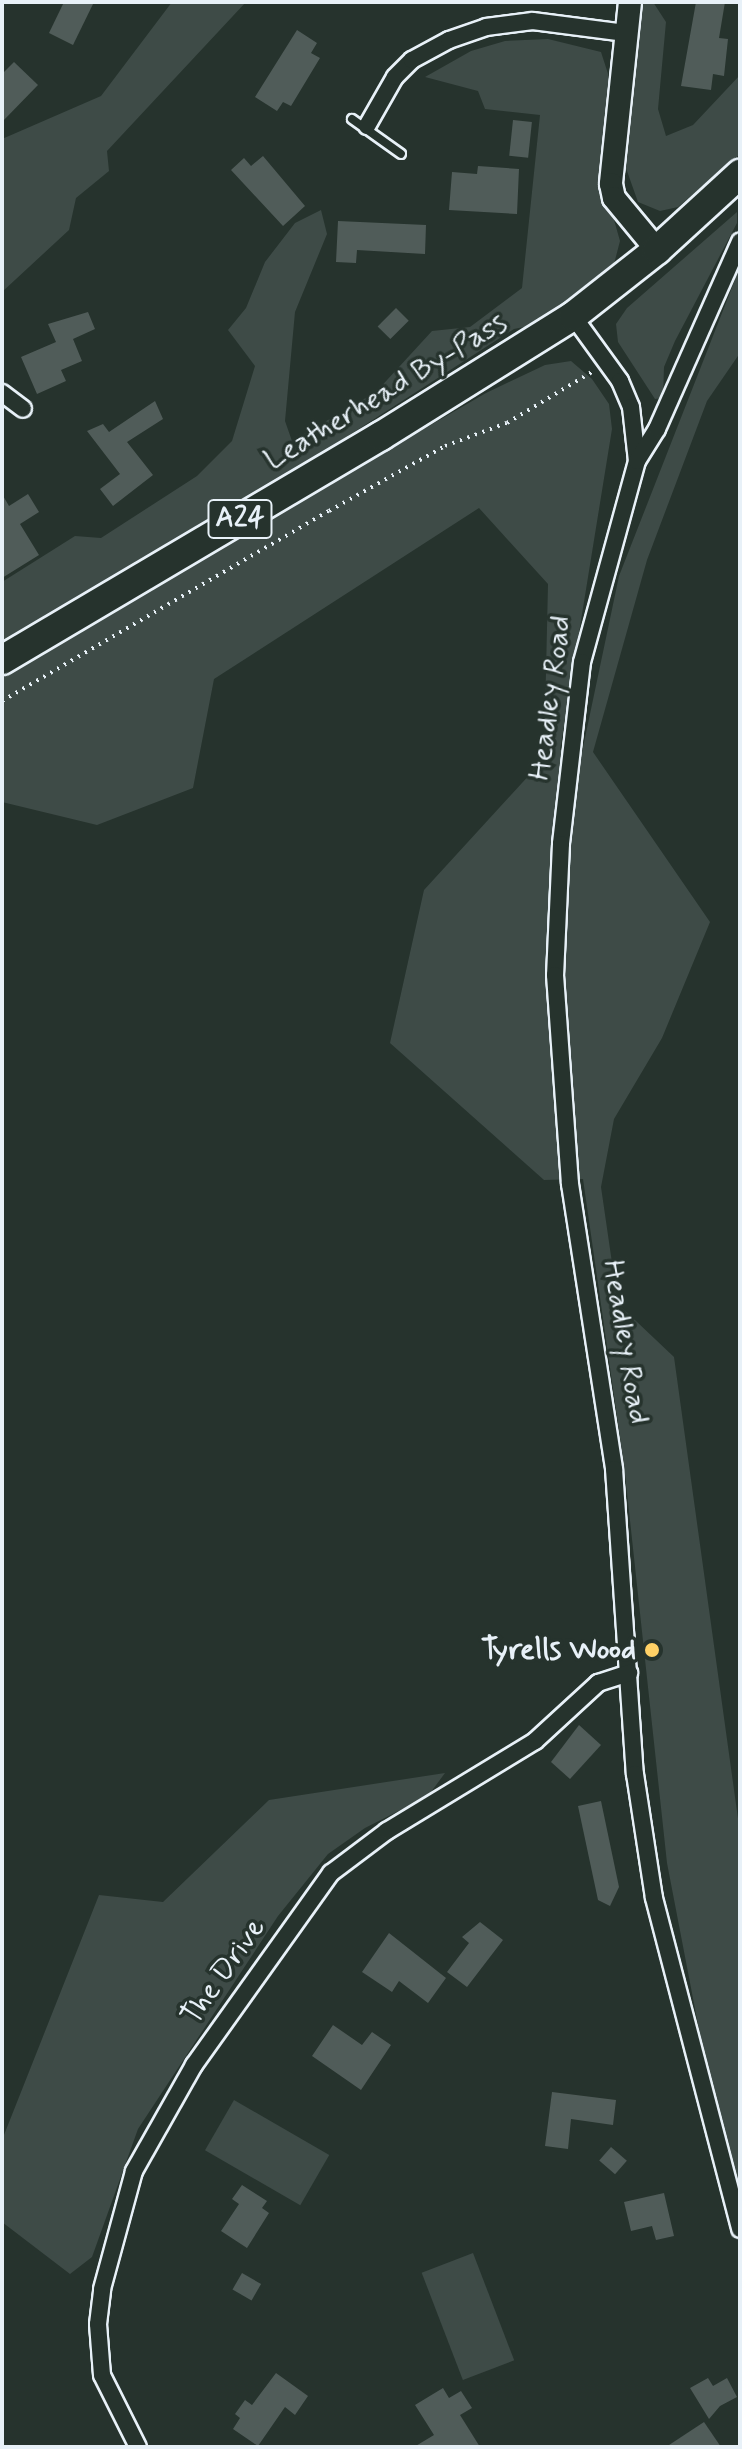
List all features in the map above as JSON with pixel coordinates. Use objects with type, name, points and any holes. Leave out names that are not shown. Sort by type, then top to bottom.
[{"type":"highway","name":"Leatherhead By-Pass","points":[[2,660],[405,422],[573,316],[657,250],[740,174]]},
{"type":"street","points":[[630,2],[611,184],[614,198],[657,250]]},
{"type":"street","points":[[359,123],[412,60],[449,40],[486,27],[533,21],[625,33]]},
{"type":"street","name":"Headley Road","points":[[740,242],[697,345],[637,461],[582,662],[561,844],[555,975],[570,1184],[614,1469],[635,1774],[654,1898],[740,2229]]},
{"type":"street","name":"Headley Road","points":[[573,316],[608,363],[631,407],[637,461]]},
{"type":"street","points":[[2,393],[23,409]]},
{"type":"street","name":"The Drive","points":[[138,2447],[102,2375],[98,2324],[103,2278],[134,2171],[194,2065],[331,1873],[355,1852],[535,1741],[598,1683],[629,1673]]},
{"type":"lane","points":[[359,123],[401,154]]},
{"type":"path","points":[[2,701],[445,446],[507,423],[608,363]]},
{"type":"shaded area","points":[[172,2],[246,2],[107,151],[109,171],[76,198],[69,230],[2,292],[2,139],[101,96]]},
{"type":"shaded area","points":[[639,2],[653,2],[666,22],[658,109],[666,136],[693,125],[740,75],[740,154],[678,207],[660,211],[638,202],[622,157]]},
{"type":"shaded area","points":[[548,39],[601,52],[611,83],[601,174],[620,241],[614,264],[534,325],[514,329],[295,470],[2,642],[2,582],[75,536],[101,538],[197,476],[232,441],[255,366],[228,330],[246,308],[265,262],[295,223],[321,210],[327,234],[295,312],[285,421],[292,441],[376,392],[432,331],[470,327],[522,288],[540,115],[485,109],[478,91],[425,77],[471,51],[505,41]]},
{"type":"shaded area","points":[[737,212],[737,223],[664,367],[663,398],[655,399],[618,342],[616,324],[627,308]]},
{"type":"shaded area","points":[[740,267],[740,353],[707,401],[647,560],[593,752],[710,922],[662,1038],[614,1119],[601,1187],[618,1304],[674,1357],[740,1833],[740,2192],[706,2066],[667,1863],[624,1465],[583,1179],[544,1180],[390,1043],[424,890],[544,759],[548,584],[479,508],[214,679],[193,788],[97,825],[2,802],[2,673],[486,393],[545,365],[571,361],[592,379],[609,404],[612,429],[560,750],[582,752],[619,576]]},
{"type":"shaded area","points":[[445,1773],[428,1796],[365,1828],[328,1854],[278,1916],[138,2129],[92,2257],[70,2274],[2,2222],[2,2140],[99,1895],[163,1902],[269,1800]]},
{"type":"shaded area","points":[[234,2100],[329,2155],[300,2205],[205,2150]]},
{"type":"shaded area","points":[[473,2253],[514,2360],[463,2380],[422,2273]]},
{"type":"building","points":[[64,2],[94,2],[73,45],[49,33]]},
{"type":"building","points":[[696,2],[725,2],[719,38],[728,39],[724,76],[713,74],[711,90],[681,86]]},
{"type":"building","points":[[297,30],[317,43],[311,53],[320,58],[291,106],[283,102],[277,111],[255,97]]},
{"type":"building","points":[[14,62],[38,85],[2,122],[2,74]]},
{"type":"building","points":[[513,120],[532,122],[528,158],[509,156]]},
{"type":"building","points":[[263,156],[305,206],[283,226],[231,170],[244,158],[251,166]]},
{"type":"building","points":[[478,166],[519,169],[517,214],[449,210],[452,172],[477,174]]},
{"type":"building","points":[[338,221],[426,225],[425,254],[357,250],[356,263],[336,262]]},
{"type":"building","points":[[396,308],[409,321],[390,339],[378,326]]},
{"type":"building","points":[[88,312],[95,329],[73,339],[82,361],[61,370],[66,381],[37,394],[21,357],[56,342],[48,324]]},
{"type":"building","points":[[155,401],[163,419],[127,442],[153,475],[113,506],[100,489],[120,474],[87,431],[103,424],[109,432]]},
{"type":"building","points":[[2,494],[9,506],[28,494],[39,512],[20,524],[39,555],[2,578]]},
{"type":"building","points":[[579,1725],[601,1745],[570,1779],[551,1762]]},
{"type":"building","points":[[601,1801],[619,1887],[610,1906],[598,1900],[578,1806]]},
{"type":"building","points":[[480,1922],[503,1940],[467,1987],[447,1972],[469,1943],[462,1937]]},
{"type":"building","points":[[389,1933],[446,1978],[428,2003],[399,1981],[392,1992],[362,1972]]},
{"type":"building","points":[[333,2025],[362,2045],[372,2032],[391,2045],[361,2090],[312,2056]]},
{"type":"building","points":[[552,2092],[616,2100],[613,2125],[571,2119],[568,2149],[545,2146]]},
{"type":"building","points":[[611,2147],[627,2161],[615,2174],[599,2161]]},
{"type":"building","points":[[242,2185],[267,2201],[262,2208],[269,2213],[247,2248],[221,2231],[239,2204],[232,2199]]},
{"type":"building","points":[[664,2193],[674,2236],[656,2240],[652,2226],[631,2231],[624,2202]]},
{"type":"building","points":[[242,2273],[261,2284],[252,2300],[232,2289]]},
{"type":"building","points":[[276,2373],[308,2396],[295,2415],[285,2407],[258,2446],[233,2429],[240,2418],[235,2414],[245,2400],[252,2405]]},
{"type":"building","points":[[708,2378],[713,2386],[727,2378],[737,2397],[720,2406],[709,2419],[690,2388]]},
{"type":"building","points":[[443,2388],[449,2398],[461,2391],[472,2408],[460,2415],[480,2447],[414,2447],[434,2435],[415,2405]]},
{"type":"building","points":[[704,2422],[721,2447],[666,2447]]},
{"type":"place","name":"Tyrells Wood","points":[[652,1650]]}]
